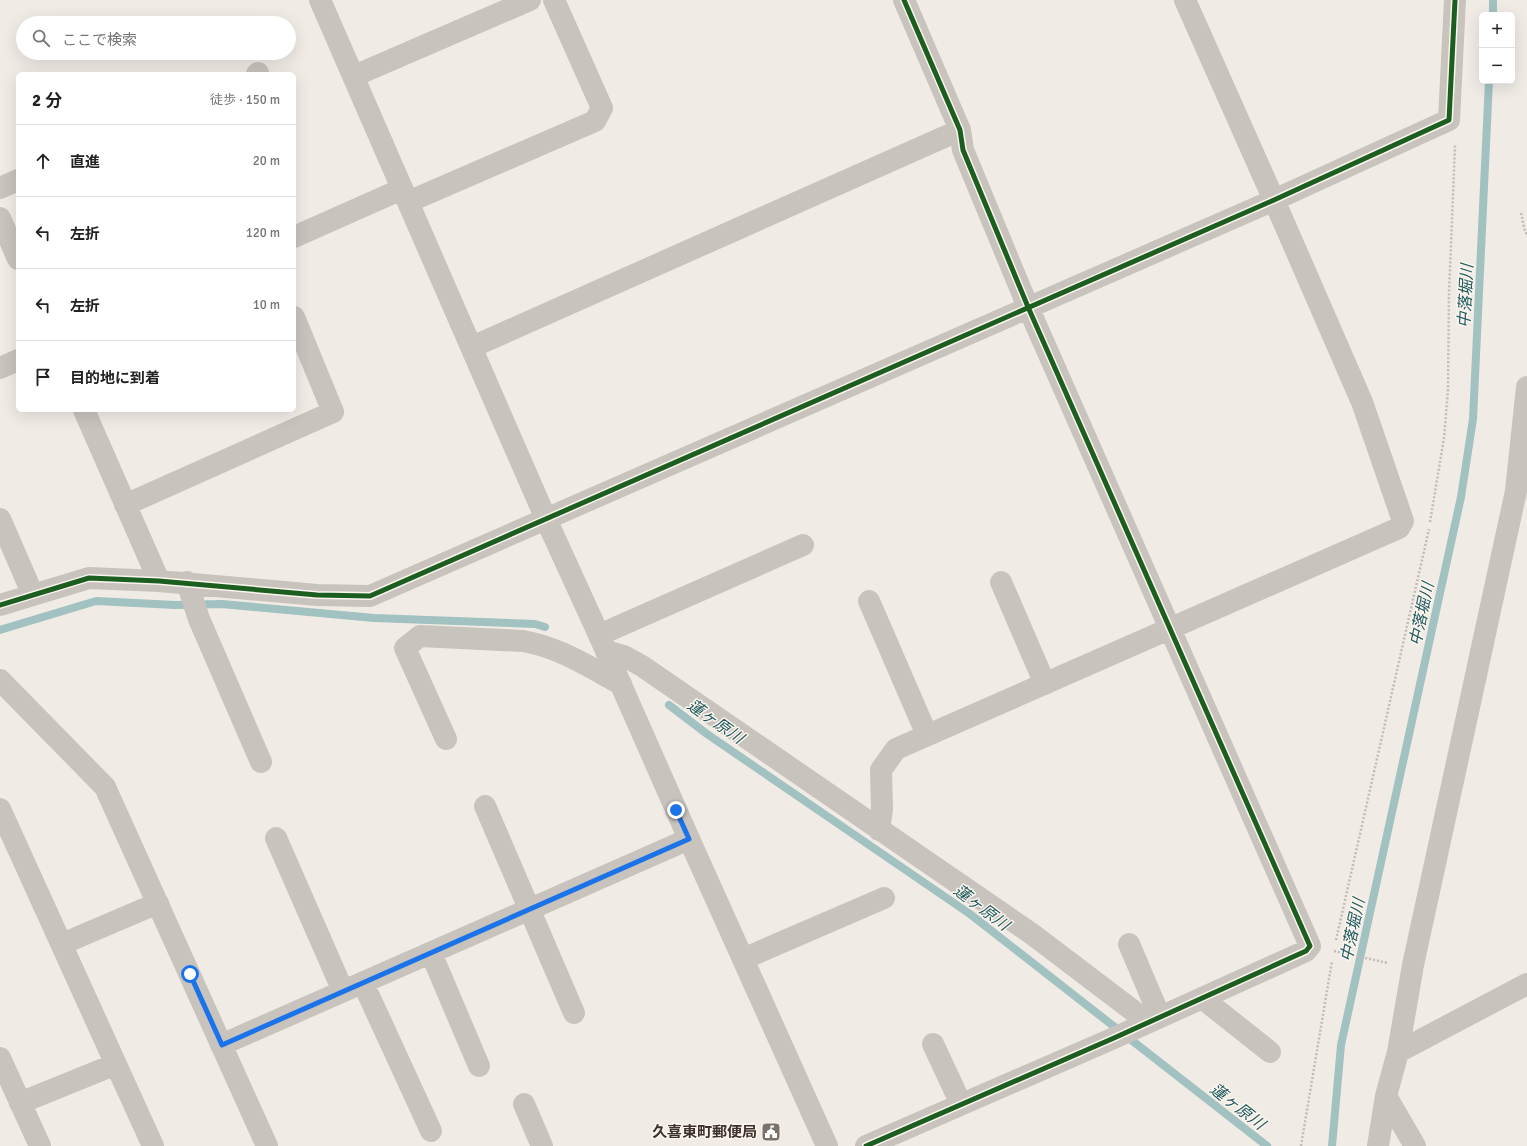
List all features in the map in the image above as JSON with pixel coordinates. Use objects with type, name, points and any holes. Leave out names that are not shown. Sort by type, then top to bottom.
[{"type":"street","points":[[320,0],[546,519],[827,1146]]},
{"type":"street","points":[[354,76],[530,0]]},
{"type":"street","points":[[296,236],[595,121],[602,108],[554,0]]},
{"type":"street","points":[[866,1146],[1114,1038],[1306,951],[1310,946],[1028,307],[963,150],[960,130],[904,0]]},
{"type":"street","points":[[879,830],[882,809],[881,770],[896,749],[1170,630],[1399,528],[1403,521],[1362,402],[1185,0]]},
{"type":"street","points":[[0,605],[89,578],[159,581],[188,588],[317,595],[370,596],[1274,200],[1449,120],[1456,0]]},
{"type":"street","points":[[472,347],[960,130]]},
{"type":"street","points":[[0,188],[16,181]]},
{"type":"street","points":[[0,218],[16,254]]},
{"type":"street","points":[[125,505],[333,412],[296,322]]},
{"type":"street","points":[[0,368],[16,361]]},
{"type":"street","points":[[1378,1146],[1386,1096],[1398,1052],[1413,965],[1522,491],[1527,387]]},
{"type":"street","points":[[85,412],[159,581]]},
{"type":"street","points":[[0,519],[33,595]]},
{"type":"street","points":[[602,643],[804,545]]},
{"type":"street","points":[[1001,582],[1045,684]]},
{"type":"street","points":[[188,588],[199,619],[261,762]]},
{"type":"street","points":[[869,601],[927,735]]},
{"type":"street","points":[[446,739],[405,648],[420,636],[523,641],[539,644],[569,656],[621,684]]},
{"type":"street","points":[[602,643],[642,666],[879,830],[952,878],[1032,934],[1149,1022]]},
{"type":"street","points":[[0,680],[105,787],[266,1146]]},
{"type":"street","points":[[485,806],[574,1012]]},
{"type":"street","points":[[0,809],[153,1146]]},
{"type":"street","points":[[276,838],[343,991]]},
{"type":"street","points":[[222,1045],[689,839]]},
{"type":"street","points":[[743,959],[884,898]]},
{"type":"street","points":[[62,944],[158,903]]},
{"type":"street","points":[[1129,944],[1149,1022]]},
{"type":"street","points":[[431,953],[479,1066]]},
{"type":"street","points":[[363,982],[431,1131]]},
{"type":"street","points":[[1398,1052],[1527,984]]},
{"type":"street","points":[[1202,998],[1270,1052]]},
{"type":"street","points":[[933,1044],[961,1104]]},
{"type":"street","points":[[0,1058],[40,1146]]},
{"type":"street","points":[[20,1103],[116,1064]]},
{"type":"street","points":[[1386,1096],[1415,1146]]},
{"type":"street","points":[[524,1104],[542,1146]]},
{"type":"path","points":[[1301,1146],[1334,951],[1428,533],[1444,438],[1448,390],[1449,294],[1456,132],[1449,120]]},
{"type":"path","points":[[1521,212],[1525,232],[1527,234]]},
{"type":"path","points":[[1338,952],[1392,964]]},
{"type":"waterway","name":"中落堀川","points":[[1493,0],[1493,12]]},
{"type":"waterway","name":"中落堀川","points":[[1332,1146],[1341,1045],[1461,497],[1473,419],[1489,84]]},
{"type":"waterway","name":"蓮ヶ原川","points":[[0,630],[96,601],[175,605],[222,604],[374,618],[535,624],[545,627]]},
{"type":"waterway","name":"蓮ヶ原川","points":[[669,705],[707,734],[970,914],[1267,1146]]},
{"type":"cycle path","points":[[866,1146],[1114,1038],[1306,951],[1310,946],[1028,307],[963,150],[960,130],[904,0]]},
{"type":"cycle path","points":[[0,605],[89,578],[159,581],[317,595],[370,596],[1274,200],[1449,120],[1455,0]]},
{"type":"place","name":"久喜東町郵便局","points":[[771,1132]]},
{"type":"route","points":[[190,974],[222,1045],[689,839],[676,810]]}]
